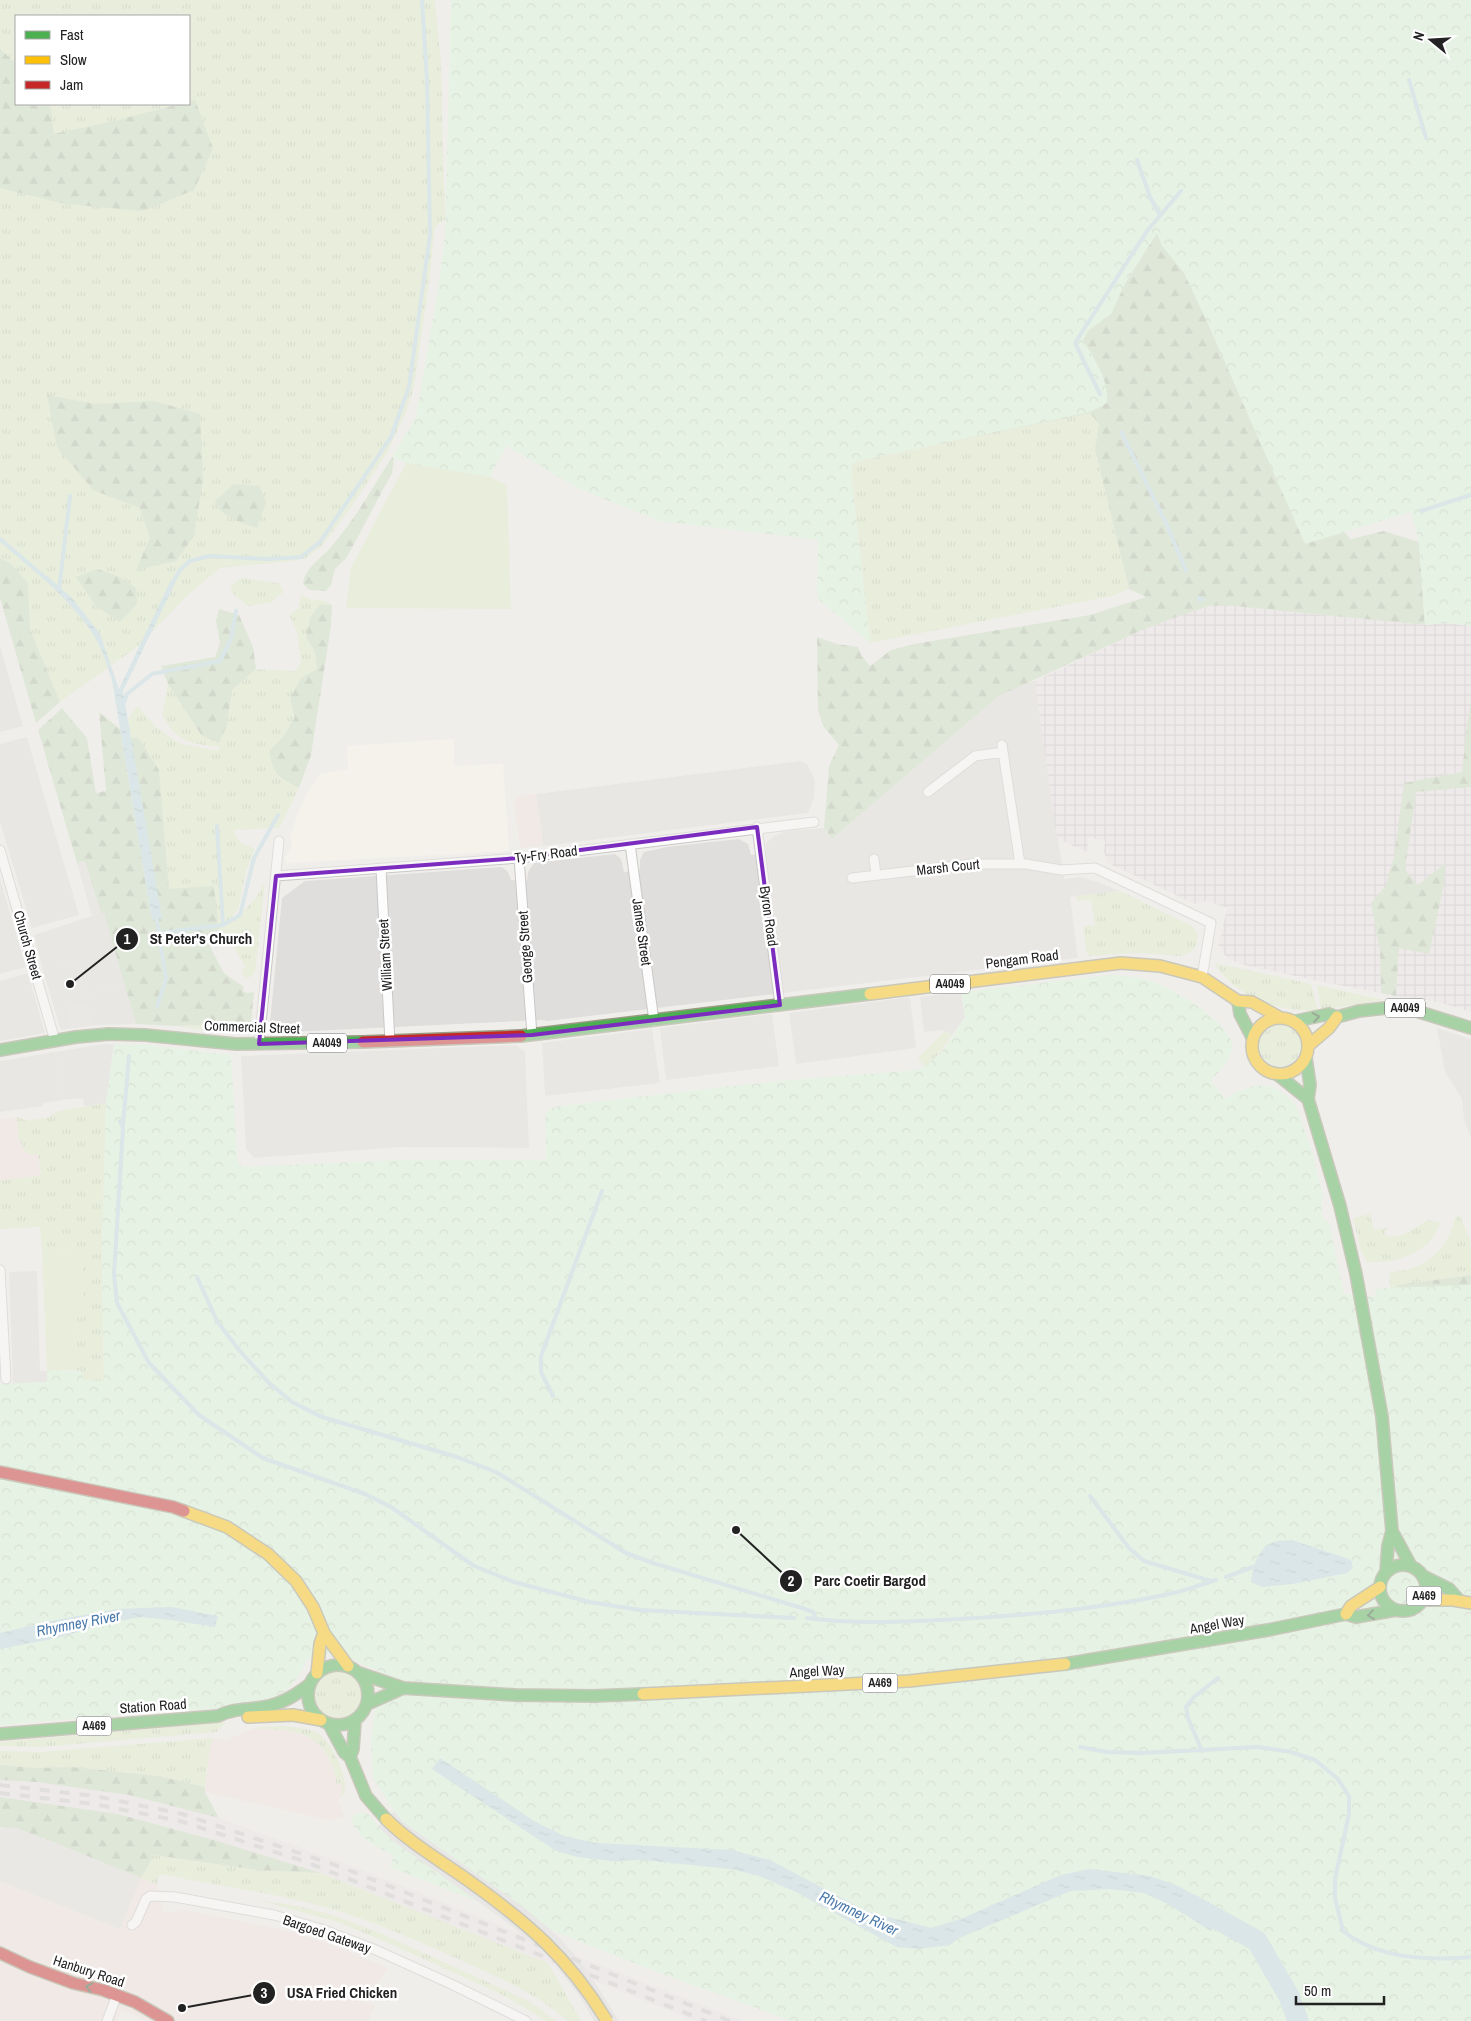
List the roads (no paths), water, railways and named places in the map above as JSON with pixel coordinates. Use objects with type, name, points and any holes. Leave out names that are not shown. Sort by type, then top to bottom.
[{"type":"main road","name":"Pengam Road","points":[[654,1020],[1121,963],[1160,966],[1202,977],[1238,1001],[1252,1002],[1279,1017]]},
{"type":"main road","points":[[1238,1001],[1240,1014],[1253,1039]]},
{"type":"main road","name":"A4049","points":[[1279,1017],[1296,1021],[1329,1014],[1337,1017],[1359,1011],[1401,1008],[1471,1028]]},
{"type":"main road","points":[[1279,1017],[1264,1022],[1258,1027],[1253,1039],[1252,1052],[1261,1067],[1278,1074],[1308,1099]]},
{"type":"main road","points":[[1309,1045],[1325,1029],[1334,1024],[1337,1017]]},
{"type":"main road","name":"Commercial Street","points":[[0,1050],[76,1037],[126,1034],[236,1044],[390,1042],[532,1035],[654,1020]]},
{"type":"main road","points":[[1296,1021],[1306,1034],[1309,1045],[1306,1058],[1310,1085],[1308,1099],[1340,1206],[1356,1274],[1382,1417],[1392,1531],[1388,1546],[1386,1572],[1380,1586],[1351,1606],[1346,1614]]},
{"type":"main road","points":[[1278,1074],[1294,1071],[1306,1058]]},
{"type":"main road","points":[[0,1472],[173,1507],[227,1527],[268,1554],[296,1581],[313,1607],[324,1633],[348,1666]]},
{"type":"main road","points":[[1392,1531],[1411,1566]]},
{"type":"main road","points":[[1386,1572],[1398,1565],[1411,1566]]},
{"type":"main road","name":"A469","points":[[1411,1566],[1423,1576],[1449,1589],[1458,1598],[1471,1603]]},
{"type":"main road","name":"A469","points":[[1380,1586],[1384,1601],[1396,1610],[1411,1610],[1423,1600],[1426,1588],[1423,1576]]},
{"type":"main road","name":"A469","points":[[1423,1600],[1458,1598]]},
{"type":"main road","name":"Angel Way","points":[[359,1673],[403,1688],[515,1695],[593,1696],[812,1687],[909,1681],[1089,1661],[1268,1630],[1346,1614],[1356,1617],[1396,1610]]},
{"type":"main road","points":[[317,1673],[320,1644],[324,1633]]},
{"type":"main road","points":[[317,1673],[330,1666],[348,1666]]},
{"type":"main road","name":"A469","points":[[348,1666],[359,1673]]},
{"type":"main road","name":"A469","points":[[310,1684],[317,1673]]},
{"type":"main road","points":[[359,1673],[367,1686],[368,1704]]},
{"type":"main road","points":[[310,1684],[308,1691],[310,1707],[325,1722],[344,1752],[350,1757],[366,1796],[386,1819],[400,1833],[535,1930],[586,1986],[607,2021]]},
{"type":"main road","name":"Station Road","points":[[0,1734],[218,1716],[225,1712],[280,1703],[310,1684]]},
{"type":"main road","name":"Angel Way","points":[[368,1704],[403,1688]]},
{"type":"main road","name":"A469","points":[[325,1722],[345,1725],[355,1721],[363,1714],[368,1704]]},
{"type":"main road","name":"Station Road","points":[[218,1716],[226,1719],[293,1715],[325,1722]]},
{"type":"main road","points":[[350,1757],[353,1749],[355,1721]]},
{"type":"main road","name":"Hanbury Road","points":[[0,1953],[30,1967],[74,1983],[116,1995],[148,2008],[168,2021]]},
{"type":"street","points":[[928,792],[976,756],[1003,748],[1020,864]]},
{"type":"street","name":"Ty-Fry Road","points":[[276,876],[518,858],[757,827],[814,822]]},
{"type":"street","name":"Byron Road","points":[[757,827],[780,1004]]},
{"type":"street","points":[[259,1044],[279,841]]},
{"type":"street","name":"James Street","points":[[630,844],[654,1020]]},
{"type":"street","name":"Church Street","points":[[0,850],[55,1041]]},
{"type":"street","name":"George Street","points":[[518,858],[532,1035]]},
{"type":"street","points":[[874,859],[876,875]]},
{"type":"street","name":"Marsh Court","points":[[852,878],[974,864],[1020,864],[1061,870],[1094,868],[1211,923],[1202,977]]},
{"type":"street","name":"William Street","points":[[381,869],[390,1042]]},
{"type":"street","points":[[0,1270],[6,1379]]},
{"type":"street","name":"Bargoed Gateway","points":[[132,1925],[136,1922],[146,1899],[150,1896],[175,1897],[274,1915],[321,1929],[376,1950],[526,2021]]},
{"type":"street","points":[[107,2021],[116,1995]]},
{"type":"water","points":[[47,576],[73,599],[100,634],[119,689],[171,580],[175,583],[123,691],[162,918],[152,920],[112,680],[100,647],[93,634],[67,602],[45,580]]},
{"type":"water","points":[[1292,1540],[1351,1560],[1353,1568],[1347,1573],[1292,1584],[1262,1587],[1251,1582],[1255,1565],[1262,1550],[1273,1542]]},
{"type":"water","points":[[171,1607],[218,1616],[215,1627],[141,1617],[104,1624],[57,1638],[0,1649],[0,1633],[51,1621],[118,1609]]},
{"type":"water","points":[[440,1758],[534,1821],[564,1836],[595,1843],[731,1850],[770,1860],[866,1911],[931,1928],[963,1918],[1061,1875],[1090,1869],[1150,1876],[1178,1886],[1222,1910],[1211,1931],[1168,1904],[1144,1893],[1110,1889],[1071,1891],[959,1938],[950,1945],[918,1949],[897,1947],[796,1892],[759,1876],[731,1869],[642,1860],[611,1861],[578,1857],[556,1851],[432,1769]]},
{"type":"waterway","points":[[171,585],[180,570],[190,561],[209,556],[267,559],[301,557],[320,542],[391,437],[409,387],[430,235],[427,80],[422,0]]},
{"type":"waterway","points":[[1409,80],[1426,138]]},
{"type":"waterway","points":[[1137,160],[1150,197],[1160,215]]},
{"type":"waterway","points":[[1100,394],[1075,343],[1147,231],[1181,191]]},
{"type":"waterway","points":[[1121,432],[1167,525],[1186,571]]},
{"type":"waterway","points":[[1421,511],[1471,495]]},
{"type":"waterway","points":[[59,590],[70,496]]},
{"type":"waterway","points":[[0,539],[49,581]]},
{"type":"waterway","points":[[1199,598],[1200,600],[1203,599]]},
{"type":"waterway","points":[[124,702],[127,694],[152,674],[220,661],[231,639],[236,611]]},
{"type":"waterway","points":[[159,933],[223,925],[240,915],[254,858],[278,815]]},
{"type":"waterway","points":[[217,826],[223,925]]},
{"type":"waterway","points":[[156,915],[166,979],[157,1007]]},
{"type":"waterway","points":[[123,1125],[129,1056]]},
{"type":"waterway","points":[[120,1121],[123,1128],[114,1274],[117,1303],[149,1363],[199,1415],[263,1458],[365,1494],[391,1507],[474,1566],[514,1582],[589,1602],[640,1610],[794,1618]]},
{"type":"waterway","points":[[553,1396],[541,1372],[541,1356],[602,1191]]},
{"type":"waterway","points":[[197,1277],[217,1321],[239,1350],[269,1383],[292,1402],[322,1417],[457,1457],[496,1472],[626,1553],[802,1608],[813,1612],[816,1619]]},
{"type":"waterway","points":[[1090,1496],[1129,1548],[1144,1561],[1211,1581]]},
{"type":"waterway","points":[[1226,1577],[1253,1567]]},
{"type":"waterway","points":[[807,1618],[858,1622],[892,1622],[1027,1614],[1138,1600],[1178,1592],[1216,1580]]},
{"type":"waterway","points":[[1202,1751],[1188,1718],[1186,1707],[1194,1697],[1218,1678]]},
{"type":"waterway","points":[[1080,1747],[1107,1752],[1143,1753],[1258,1747],[1291,1752],[1315,1760],[1337,1778],[1349,1796],[1349,1814],[1335,1879],[1335,1898],[1343,1931],[1357,1940],[1388,1953],[1438,1959],[1471,1957]]},
{"type":"waterway","name":"Rhymney River","points":[[1192,1905],[1257,1941],[1289,1996],[1298,2021]]},
{"type":"railway","points":[[0,1785],[95,1796],[182,1814],[341,1867],[730,2021]]},
{"type":"railway","points":[[0,1793],[94,1804],[180,1821],[306,1862],[706,2021]]},
{"type":"place","name":"St Peter's Church","points":[[70,984]]},
{"type":"place","name":"Parc Coetir Bargod","points":[[736,1530]]},
{"type":"place","name":"USA Fried Chicken","points":[[182,2008]]}]
